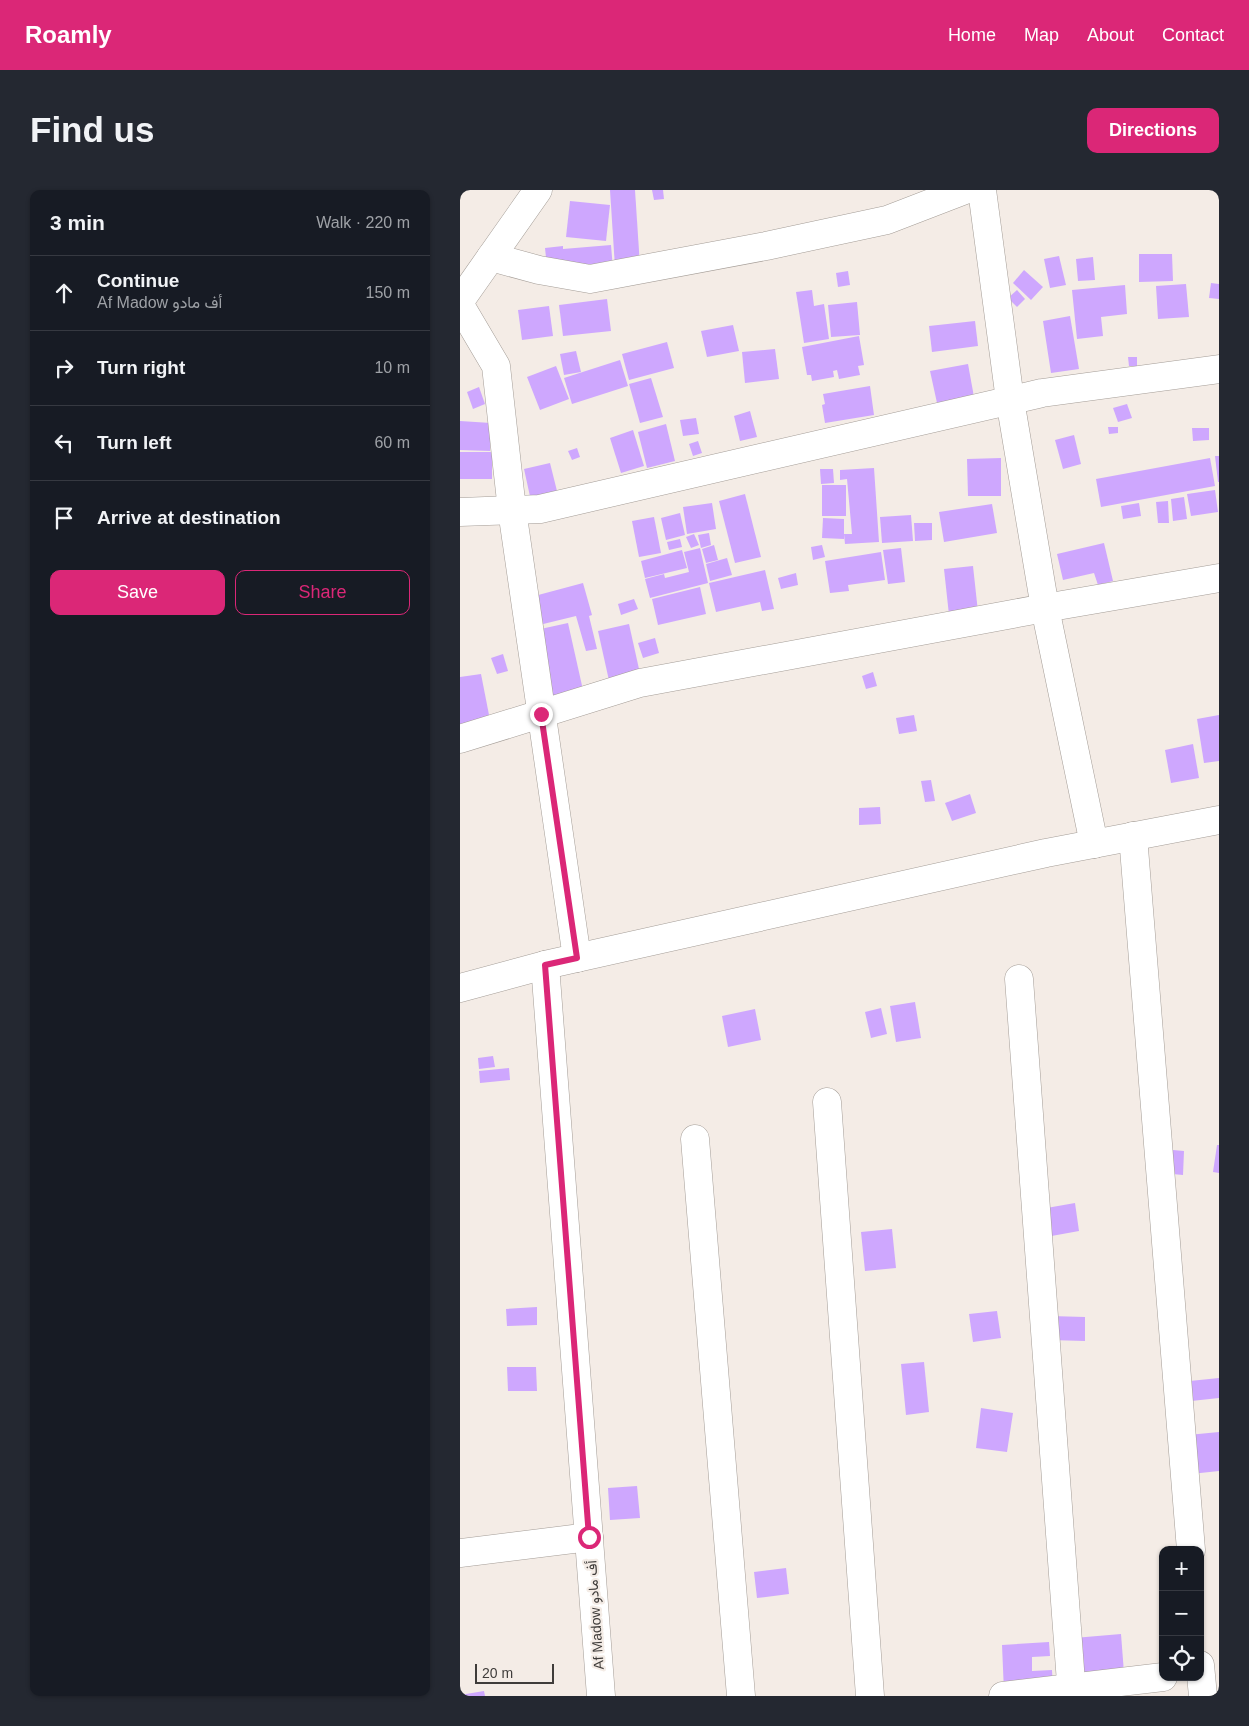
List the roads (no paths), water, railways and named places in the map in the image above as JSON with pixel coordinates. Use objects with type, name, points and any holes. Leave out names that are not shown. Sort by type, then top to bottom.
[{"type":"street","points":[[460,300],[538,190]]},
{"type":"street","points":[[491,257],[539,270],[590,279],[766,246],[887,220],[965,190]]},
{"type":"street","points":[[982,190],[1010,400],[1045,608],[1094,844]]},
{"type":"street","points":[[460,305],[496,366],[512,510],[577,958]]},
{"type":"street","points":[[460,512],[540,509],[1042,393],[1219,369]]},
{"type":"street","points":[[460,739],[640,683],[1045,608],[1219,578]]},
{"type":"street","points":[[460,988],[545,965],[1094,844],[1219,820]]},
{"type":"street","points":[[1133,836],[1191,1546]]},
{"type":"street","name":"Af Madow أف مادو","points":[[545,965],[601,1696]]},
{"type":"street","points":[[1019,979],[1071,1692]]},
{"type":"street","points":[[827,1102],[870,1696]]},
{"type":"street","points":[[695,1140],[741,1696]]},
{"type":"street","points":[[460,1553],[589,1537]]},
{"type":"street","points":[[1204,1673],[1219,1671]]},
{"type":"street","points":[[1003,1696],[1071,1692],[1159,1678]]},
{"type":"street","points":[[1202,1681],[1203,1696]]}]
